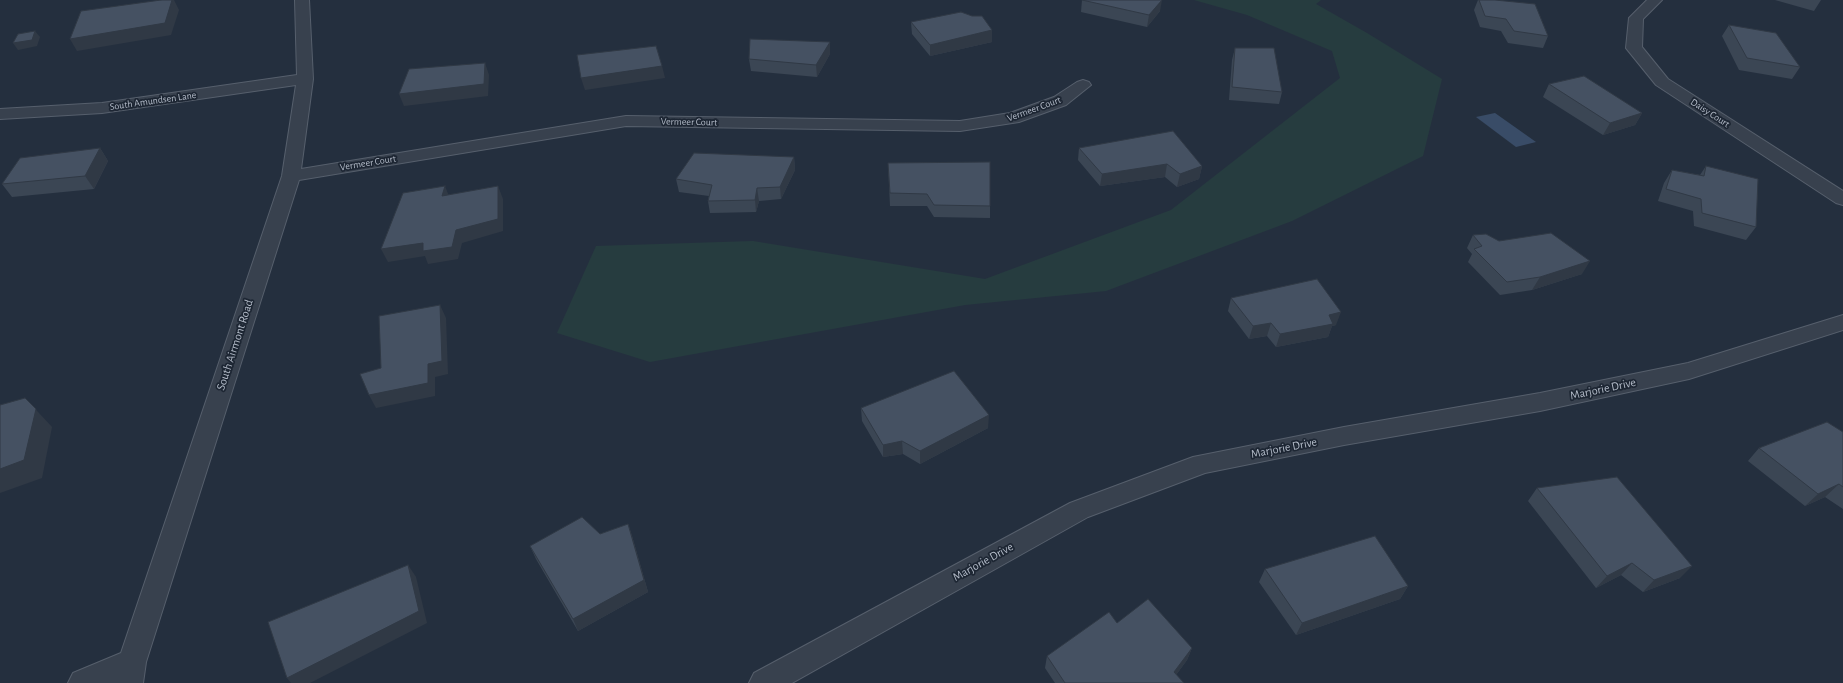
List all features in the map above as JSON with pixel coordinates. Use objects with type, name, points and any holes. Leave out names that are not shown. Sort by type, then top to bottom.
[{"type":"street","name":"South Airmont Road","points":[[130,673],[290,176],[306,79],[302,0]]},
{"type":"street","name":"Daisy Court","points":[[1655,0],[1636,18],[1634,48],[1662,82],[1843,199]]},
{"type":"street","name":"South Amundsen Lane","points":[[0,114],[102,108],[306,79]]},
{"type":"street","name":"Vermeer Court","points":[[290,176],[626,121],[960,126],[1013,118],[1060,101],[1083,85]]},
{"type":"street","name":"Marjorie Drive","points":[[764,683],[1079,510],[1202,464],[1344,436],[1540,402],[1688,371],[1843,322]]},
{"type":"street","points":[[83,683],[130,673]]},
{"type":"green space","points":[[1194,0],[1321,0],[1316,4],[1442,79],[1423,156],[1292,221],[1106,291],[965,305],[650,362],[557,333],[596,246],[753,241],[985,279],[1171,210],[1340,78],[1332,51],[1247,15]]},
{"type":"water","points":[[1495,113],[1536,142],[1516,147],[1476,117]]},
{"type":"building","points":[[161,0],[172,0],[165,23],[70,39],[81,11]]},
{"type":"building","points":[[1082,0],[1162,0],[1149,15]]},
{"type":"building","points":[[1479,0],[1535,4],[1548,36],[1514,31],[1506,19],[1485,16]]},
{"type":"building","points":[[961,12],[972,16],[982,16],[992,30],[930,45],[911,22]]},
{"type":"building","points":[[1729,25],[1776,33],[1800,67],[1747,58]]},
{"type":"building","points":[[35,31],[32,40],[13,43],[18,34]]},
{"type":"building","points":[[750,39],[830,42],[816,65],[749,59]]},
{"type":"building","points":[[656,46],[662,66],[581,78],[577,55]]},
{"type":"building","points":[[1235,48],[1274,48],[1282,92],[1232,87]]},
{"type":"building","points":[[485,63],[484,84],[399,94],[409,69]]},
{"type":"building","points":[[1584,76],[1642,113],[1610,123],[1549,84]]},
{"type":"building","points":[[1173,131],[1202,166],[1180,174],[1167,164],[1102,174],[1079,148]]},
{"type":"building","points":[[100,148],[85,176],[2,184],[20,158]]},
{"type":"building","points":[[694,153],[794,157],[780,187],[757,188],[755,200],[708,201],[712,185],[676,179]]},
{"type":"building","points":[[990,162],[990,206],[934,205],[927,194],[890,193],[888,163]]},
{"type":"building","points":[[1706,166],[1758,179],[1756,227],[1702,213],[1701,199],[1666,189],[1672,170],[1704,176]]},
{"type":"building","points":[[445,186],[442,196],[498,186],[498,219],[456,230],[452,247],[423,251],[423,243],[381,249],[403,193]]},
{"type":"building","points":[[1551,233],[1590,261],[1540,277],[1507,282],[1474,249],[1482,246],[1473,235],[1486,234],[1499,241]]},
{"type":"building","points":[[1317,279],[1341,312],[1329,315],[1333,324],[1280,334],[1271,323],[1253,326],[1231,298]]},
{"type":"building","points":[[440,305],[442,361],[428,364],[428,383],[369,395],[360,374],[381,368],[379,316]]},
{"type":"building","points":[[954,371],[989,415],[920,451],[902,441],[883,445],[861,408]]},
{"type":"building","points":[[25,398],[36,409],[24,460],[0,469],[0,405]]},
{"type":"building","points":[[1827,422],[1843,432],[1843,487],[1839,484],[1818,494],[1759,448]]},
{"type":"building","points":[[1617,477],[1692,566],[1654,580],[1632,563],[1607,576],[1537,488]]},
{"type":"building","points":[[582,517],[600,534],[628,524],[644,580],[573,619],[530,546]]},
{"type":"building","points":[[1375,536],[1408,586],[1302,623],[1265,569]]},
{"type":"building","points":[[408,565],[419,611],[287,678],[268,622]]},
{"type":"building","points":[[1148,599],[1192,648],[1174,672],[1184,683],[1065,683],[1047,656],[1109,612],[1117,623]]}]
